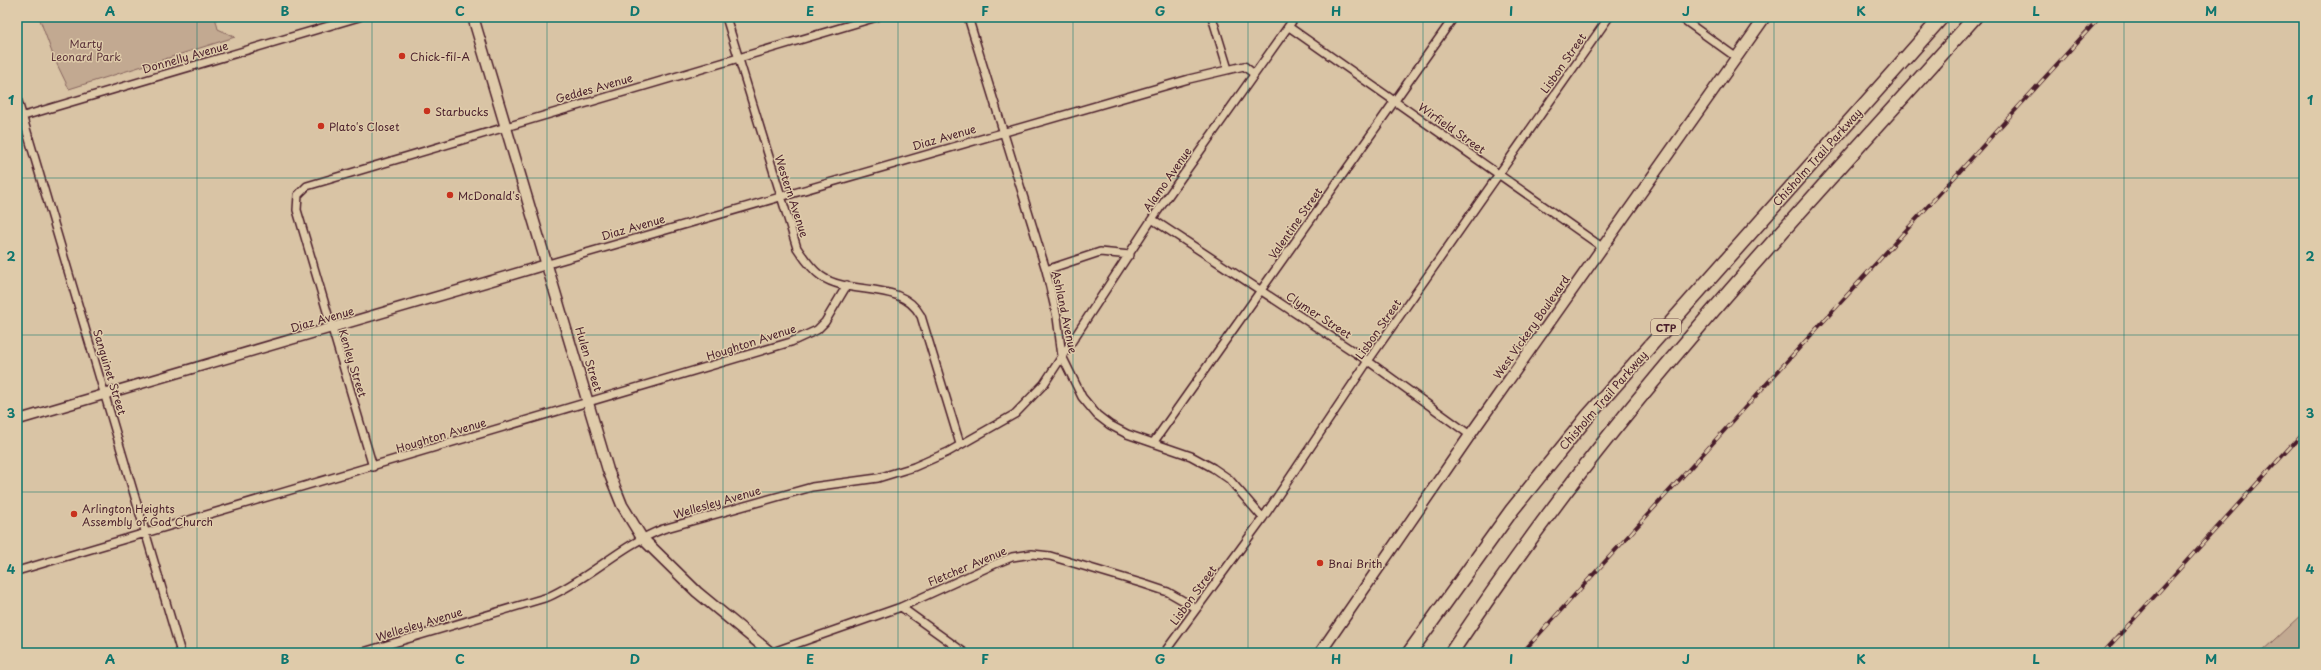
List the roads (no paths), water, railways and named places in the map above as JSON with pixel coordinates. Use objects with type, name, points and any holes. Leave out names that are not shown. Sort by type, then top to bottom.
[{"type":"highway","name":"Chisholm Trail Parkway","points":[[1409,653],[1512,510],[1588,416],[1942,17]]},
{"type":"highway","name":"CTP","points":[[1451,653],[1514,562],[1613,430],[1743,278],[1975,17]]},
{"type":"main road","name":"Hulen Street","points":[[473,17],[590,402],[608,470],[622,506],[642,538],[697,592],[771,653]]},
{"type":"main road","name":"West Vickery Boulevard","points":[[1320,653],[1470,435],[1765,17]]},
{"type":"street","name":"Donnelly Avenue","points":[[20,117],[359,17]]},
{"type":"street","name":"Western Avenue","points":[[726,17],[792,236],[804,258],[820,276],[828,280],[906,299],[917,309],[921,316],[960,444]]},
{"type":"street","name":"Geddes Avenue","points":[[317,183],[877,17]]},
{"type":"street","name":"Ashland Avenue","points":[[968,17],[1002,133],[1046,270],[1057,317],[1062,356],[1082,397],[1097,415],[1110,425],[1126,434],[1191,456],[1229,479],[1263,518]]},
{"type":"street","points":[[1212,17],[1228,69]]},
{"type":"street","name":"Alamo Avenue","points":[[1062,356],[1130,255],[1152,219],[1296,17]]},
{"type":"street","name":"Valentine Street","points":[[1153,442],[1454,17]]},
{"type":"street","name":"Lisbon Street","points":[[1164,653],[1263,518],[1368,361],[1609,17]]},
{"type":"street","points":[[1680,17],[1737,58]]},
{"type":"street","name":"Wirfield Street","points":[[1289,26],[1394,102],[1602,248]]},
{"type":"street","name":"Diaz Avenue","points":[[17,420],[548,264],[1228,69],[1244,66],[1254,74]]},
{"type":"street","name":"Sanguinet Street","points":[[17,98],[20,117],[105,395],[181,653]]},
{"type":"street","name":"Kenley Street","points":[[317,183],[307,186],[301,192],[296,203],[297,210],[373,467]]},
{"type":"street","name":"Clymer Street","points":[[1152,219],[1368,361],[1470,435]]},
{"type":"street","points":[[1046,270],[1100,252],[1130,255]]},
{"type":"street","name":"Houghton Avenue","points":[[17,571],[373,467],[791,342],[817,330],[825,322],[848,285]]},
{"type":"street","name":"Wellesley Avenue","points":[[360,653],[548,597],[563,591],[642,538],[663,529],[812,487],[878,478],[914,468],[1015,414],[1044,384],[1062,356]]},
{"type":"street","name":"Fletcher Avenue","points":[[771,653],[901,607],[1012,557],[1032,554],[1050,556],[1144,584],[1168,592],[1196,608]]},
{"type":"street","points":[[901,607],[965,653]]},
{"type":"railway","points":[[1522,653],[2100,17]]},
{"type":"railway","points":[[2103,653],[2304,432]]},
{"type":"place","name":"Chick-fil-A","points":[[402,56]]},
{"type":"place","name":"Starbucks","points":[[427,111]]},
{"type":"place","name":"Plato's Closet","points":[[321,126]]},
{"type":"place","name":"McDonald's","points":[[450,195]]},
{"type":"place","name":"Arlington Heights Assembly of God Church","points":[[74,514]]},
{"type":"place","name":"Bnai Brith","points":[[1320,563]]},
{"type":"park label","name":"Marty Leonard Park","points":[[86,49]]}]
